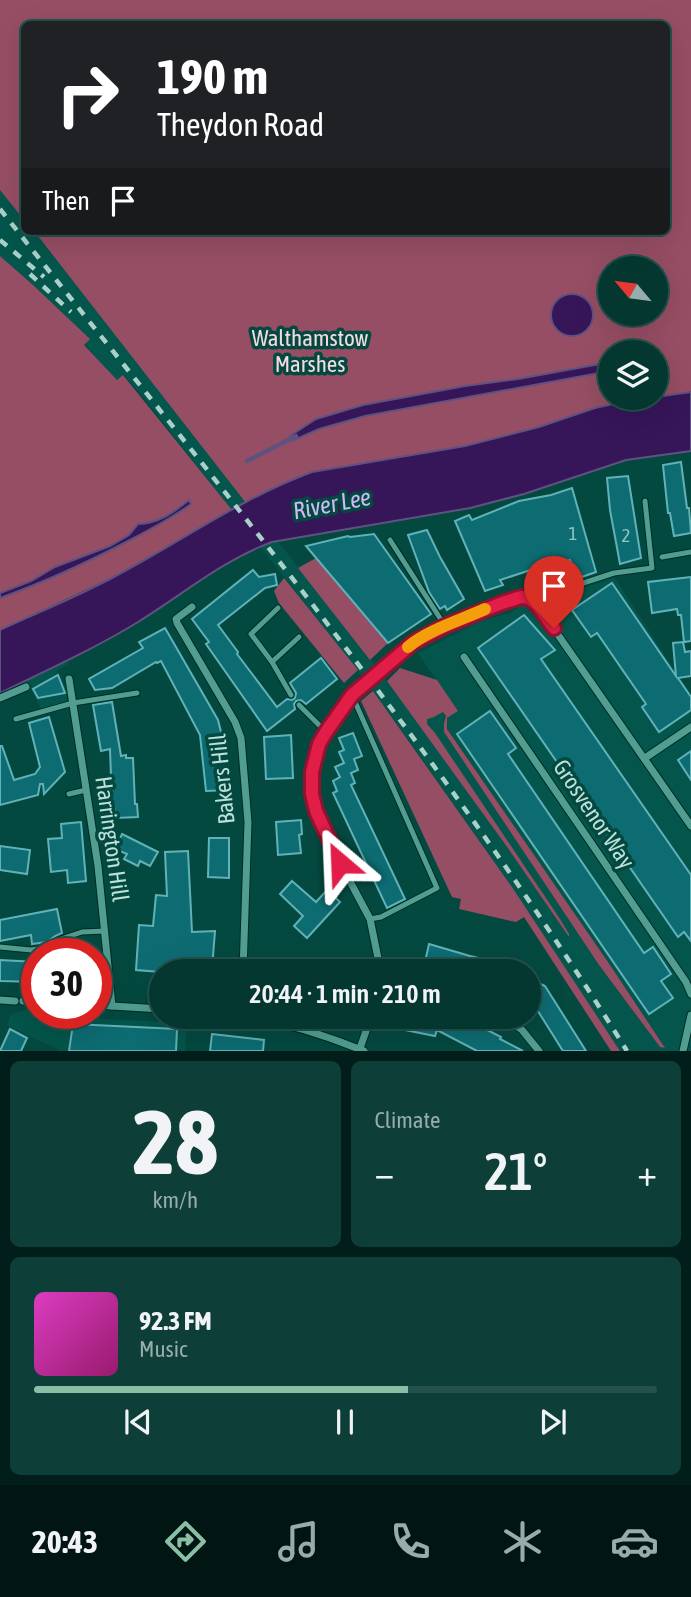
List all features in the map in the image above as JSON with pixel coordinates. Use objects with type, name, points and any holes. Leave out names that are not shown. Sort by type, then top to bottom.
[{"type":"street","points":[[378,959],[370,919],[329,842],[314,803],[312,772],[319,744],[352,695],[414,642],[445,626],[521,597],[536,603],[691,826]]},
{"type":"street","name":"Bakers Hill","points":[[192,607],[176,619],[177,623],[236,722],[241,738],[248,822],[243,959]]},
{"type":"street","name":"Grosvenor Way","points":[[464,657],[686,982],[691,994]]},
{"type":"street","name":"Harrington Hill","points":[[69,679],[98,866],[106,938]]},
{"type":"street","points":[[0,698],[26,687]]},
{"type":"street","points":[[645,758],[691,727]]},
{"type":"street","points":[[0,1000],[21,1001]]},
{"type":"street","points":[[112,1006],[149,1008]]},
{"type":"street","points":[[683,1051],[691,1015]]},
{"type":"street","points":[[303,1029],[361,1050],[367,1029]]},
{"type":"street","points":[[521,1029],[539,1051]]},
{"type":"lane","points":[[536,603],[565,589],[614,573],[652,568],[645,501]]},
{"type":"lane","points":[[390,540],[445,626]]},
{"type":"lane","points":[[662,557],[691,552]]},
{"type":"lane","points":[[278,608],[251,634],[272,662],[291,695]]},
{"type":"lane","points":[[272,662],[299,637]]},
{"type":"lane","points":[[16,719],[73,703],[137,693]]},
{"type":"lane","points":[[352,695],[437,888],[381,917],[370,919]]},
{"type":"lane","points":[[299,705],[326,732]]},
{"type":"lane","points":[[69,794],[86,790]]},
{"type":"lane","points":[[0,947],[31,950],[49,947],[58,940],[82,932],[105,931]]},
{"type":"shaded area","points":[[0,190],[21,216],[21,235],[37,235],[413,716],[434,717],[443,712],[446,716],[444,732],[599,965],[660,1047],[608,962],[447,729],[447,718],[457,711],[418,653],[481,621],[615,578],[691,696],[691,1051],[620,1051],[512,887],[354,666],[143,397],[124,375],[117,381],[84,344],[89,339],[0,256]]},
{"type":"shaded area","points":[[67,661],[68,664],[56,671],[66,689],[67,702],[41,709],[27,680]]},
{"type":"shaded area","points":[[21,1011],[21,1029],[112,1029],[112,1019],[149,1021],[149,1029],[187,1029],[185,1051],[57,1051],[7,1025],[11,1014]]},
{"type":"green space","name":"Walthamstow Marshes","points":[[0,0],[691,0],[691,392],[668,395],[668,340],[598,340],[598,407],[539,427],[465,446],[312,472],[246,503],[37,235],[670,235],[670,21],[21,21],[21,216],[0,190]]},
{"type":"green space","points":[[0,256],[90,339],[84,345],[117,380],[123,375],[232,510],[111,578],[0,630]]},
{"type":"green space","points":[[316,558],[388,643],[370,660],[298,568]]},
{"type":"green space","points":[[284,578],[358,670],[344,683],[279,603],[274,591]]},
{"type":"green space","points":[[400,668],[437,680],[458,711],[447,718],[447,729],[665,1048],[660,1047],[599,965],[444,732],[446,716],[443,712],[427,719],[427,724],[560,919],[569,937],[387,681]]},
{"type":"green space","points":[[373,691],[512,887],[620,1051],[611,1051],[524,917],[516,922],[459,909],[461,899],[452,897],[361,701]]},
{"type":"water","points":[[572,294],[587,300],[593,315],[587,330],[572,336],[557,330],[551,315],[557,300]]},
{"type":"water","points":[[598,364],[598,373],[365,416],[319,429],[292,441],[290,436],[316,419],[363,405]]},
{"type":"water","name":"River Lee","points":[[691,392],[691,451],[626,460],[524,494],[470,508],[272,542],[220,568],[104,641],[0,693],[0,630],[112,578],[235,508],[286,483],[312,472],[465,446],[539,427],[598,407],[598,410],[668,410],[668,395]]},
{"type":"water","points":[[189,500],[191,504],[184,509],[130,540],[66,571],[0,598],[0,593],[31,581],[55,567],[110,546],[129,535],[138,524],[153,522]]},
{"type":"building","points":[[681,462],[691,533],[674,536],[668,513],[663,465]]},
{"type":"building","points":[[628,476],[641,558],[620,564],[607,478]]},
{"type":"building","points":[[572,488],[596,572],[576,579],[570,560],[500,580],[503,585],[485,591],[455,521],[469,515],[472,520],[519,501]]},
{"type":"building","points":[[427,530],[464,599],[447,610],[445,606],[440,609],[429,592],[408,535]]},
{"type":"building","points":[[374,534],[431,614],[388,643],[306,546],[348,536]]},
{"type":"building","points":[[253,570],[259,577],[275,574],[277,585],[265,588],[218,625],[277,707],[287,699],[295,698],[296,693],[290,683],[321,658],[337,679],[306,704],[301,700],[296,701],[295,709],[267,731],[206,644],[209,642],[192,619]]},
{"type":"building","points":[[691,577],[691,641],[684,642],[681,615],[678,615],[677,609],[652,613],[648,582]]},
{"type":"building","points":[[612,583],[676,676],[673,643],[683,642],[685,652],[691,651],[691,676],[678,678],[691,697],[691,710],[659,732],[642,707],[646,704],[597,633],[591,637],[572,610]]},
{"type":"building","points":[[524,615],[555,650],[541,659],[691,875],[691,941],[684,932],[678,937],[478,648]]},
{"type":"building","points":[[165,628],[218,720],[223,740],[228,790],[206,791],[200,735],[161,661],[112,688],[95,690],[89,679],[143,648],[139,642]]},
{"type":"building","points":[[58,675],[65,693],[38,698],[33,689]]},
{"type":"building","points":[[112,702],[121,756],[133,758],[138,817],[115,818],[112,805],[110,749],[101,751],[93,705]]},
{"type":"building","points":[[490,711],[516,748],[508,754],[644,953],[653,947],[671,974],[661,981],[673,998],[649,1014],[457,734]]},
{"type":"building","points":[[49,717],[65,772],[44,794],[43,784],[40,784],[38,795],[0,805],[0,746],[14,780],[35,774],[40,767],[29,723]]},
{"type":"building","points":[[353,733],[362,756],[354,759],[358,770],[351,773],[355,783],[351,785],[405,899],[387,908],[333,793],[337,791],[333,781],[340,777],[335,767],[344,763],[339,752],[344,750],[339,738]]},
{"type":"building","points":[[291,735],[293,778],[266,779],[264,737]]},
{"type":"building","points":[[691,751],[691,780],[678,760]]},
{"type":"building","points":[[301,820],[301,853],[278,855],[276,822]]},
{"type":"building","points":[[81,822],[86,881],[68,883],[67,870],[51,872],[48,839],[62,838],[61,824]]},
{"type":"building","points":[[122,834],[158,852],[150,866],[140,861],[138,866],[124,859],[127,854],[115,849]]},
{"type":"building","points":[[209,838],[229,838],[229,878],[208,877]]},
{"type":"building","points":[[0,846],[30,850],[27,874],[0,870]]},
{"type":"building","points":[[188,851],[192,932],[215,931],[213,959],[149,959],[149,971],[136,970],[139,925],[153,926],[156,895],[167,896],[165,852]]},
{"type":"building","points":[[292,881],[316,902],[327,890],[340,902],[307,938],[294,926],[303,916],[280,894]]},
{"type":"building","points":[[57,909],[62,933],[52,938],[31,938],[31,935],[0,941],[0,920]]},
{"type":"building","points":[[429,944],[483,959],[426,959]]},
{"type":"building","points":[[0,960],[21,961],[21,982],[0,981]]},
{"type":"building","points":[[541,984],[545,986],[586,1051],[563,1051],[541,1016]]},
{"type":"building","points":[[112,1026],[177,1029],[176,1051],[69,1051],[72,1029],[112,1029]]},
{"type":"building","points":[[10,1029],[27,1038],[21,1051],[0,1051]]},
{"type":"building","points":[[400,1029],[485,1029],[523,1051],[477,1051],[437,1030],[435,1036]]},
{"type":"building","points":[[212,1034],[264,1040],[263,1051],[210,1051]]},
{"type":"waterway","points":[[247,461],[296,436]]},
{"type":"railway","points":[[0,209],[326,621],[405,726],[482,832],[627,1051]]},
{"type":"railway","points":[[0,240],[44,277]]},
{"type":"railway","points":[[30,274],[71,312]]},
{"type":"slow traffic","points":[[408,647],[445,626],[485,609]]},
{"type":"route","points":[[340,863],[316,811],[312,794],[312,772],[319,744],[352,695],[414,642],[502,603],[521,597],[529,598],[554,628]]}]
